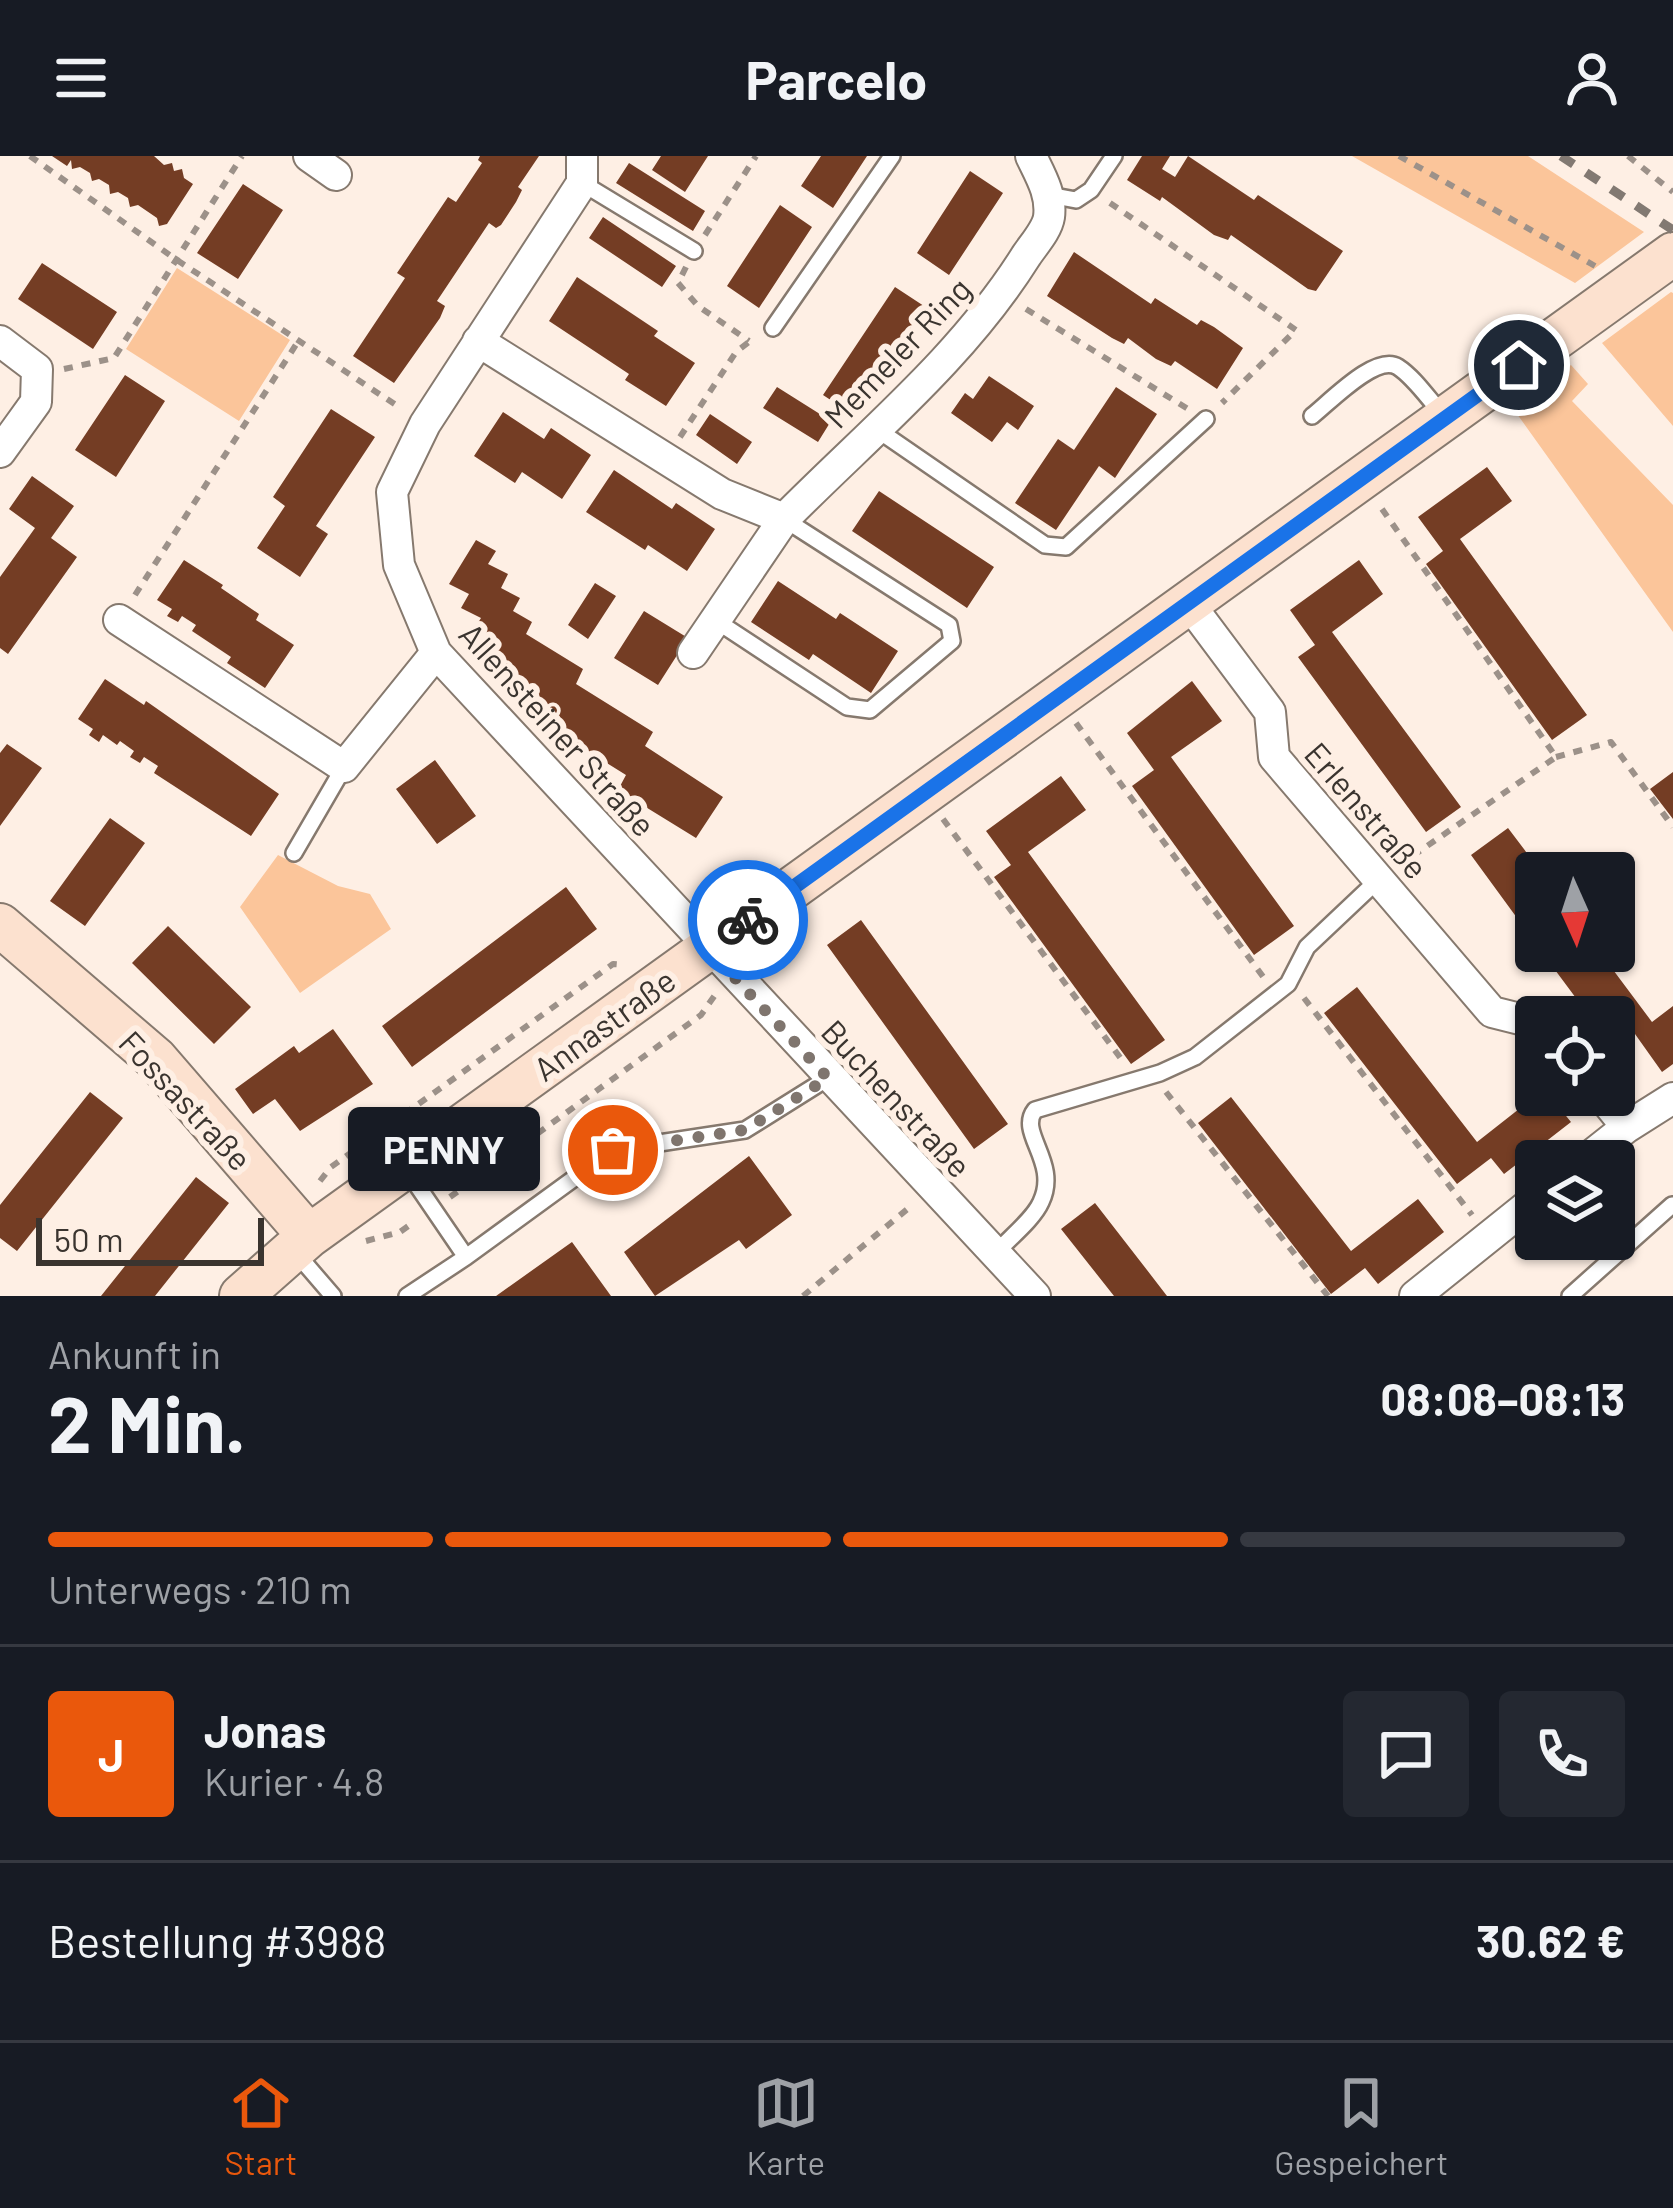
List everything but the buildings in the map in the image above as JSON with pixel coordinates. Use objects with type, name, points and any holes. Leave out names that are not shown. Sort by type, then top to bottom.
[{"type":"street","points":[[309,156],[336,175]]},
{"type":"street","points":[[1031,156],[1048,195]]},
{"type":"street","name":"Allensteiner Straße","points":[[582,170],[425,424],[392,492],[399,565],[436,653],[708,949]]},
{"type":"street","name":"Memeler Ring","points":[[693,653],[784,519],[874,428],[934,376],[1003,294],[1048,221],[1048,195]]},
{"type":"street","name":"Annastraße","points":[[242,1296],[301,1243],[404,1167],[1673,254]]},
{"type":"street","points":[[0,341],[37,369],[36,402],[0,452]]},
{"type":"street","points":[[478,341],[722,494],[784,519]]},
{"type":"street","name":"Erlenstraße","points":[[1190,604],[1270,712],[1274,757],[1492,1012],[1515,1018]]},
{"type":"street","points":[[119,620],[344,767],[436,653]]},
{"type":"street","name":"Fossastraße","points":[[0,925],[156,1059],[301,1243]]},
{"type":"street","name":"Buchenstraße","points":[[708,949],[1035,1296]]},
{"type":"street","points":[[1611,1140],[1673,1098]]},
{"type":"street","points":[[1618,1116],[1627,1127]]},
{"type":"street","points":[[1415,1296],[1515,1216]]},
{"type":"lane","points":[[773,328],[892,156]]},
{"type":"lane","points":[[1048,195],[1076,200],[1091,190],[1114,156]]},
{"type":"lane","points":[[582,170],[694,251]]},
{"type":"lane","points":[[1312,416],[1374,366],[1388,363],[1400,368],[1446,418]]},
{"type":"lane","points":[[874,428],[1045,545],[1066,547],[1206,419]]},
{"type":"lane","points":[[715,620],[847,707],[870,710],[952,641],[950,625],[784,519]]},
{"type":"lane","points":[[295,853],[344,767]]},
{"type":"lane","points":[[995,1254],[1042,1202],[1047,1167],[1028,1127],[1035,1110],[1195,1057],[1276,994],[1290,980],[1306,947],[1379,879]]},
{"type":"lane","points":[[407,1296],[613,1150],[745,1130],[828,1078]]},
{"type":"lane","points":[[404,1167],[466,1257]]},
{"type":"lane","points":[[1570,1296],[1672,1205]]},
{"type":"lane","points":[[301,1243],[333,1296]]},
{"type":"path","points":[[30,156],[425,424]]},
{"type":"path","points":[[37,369],[74,369],[114,358],[242,156]]},
{"type":"path","points":[[1399,156],[1629,286]]},
{"type":"path","points":[[1628,156],[1673,192]]},
{"type":"path","points":[[1003,294],[1206,419],[1296,330],[1091,190]]},
{"type":"path","points":[[666,457],[736,352],[773,328]]},
{"type":"path","points":[[119,620],[299,340]]},
{"type":"path","points":[[1373,497],[1556,757]]},
{"type":"path","points":[[1071,716],[1276,994]]},
{"type":"path","points":[[1379,879],[1556,757],[1611,742],[1673,827]]},
{"type":"path","points":[[938,812],[1144,1077],[1328,1296]]},
{"type":"path","points":[[1290,980],[1489,1237]]},
{"type":"path","points":[[803,1296],[932,1189]]},
{"type":"shaded area","points":[[1352,156],[1528,156],[1644,232],[1575,283]]},
{"type":"shaded area","points":[[177,268],[290,340],[239,421],[126,349]]},
{"type":"shaded area","points":[[1673,293],[1673,426],[1602,343]]},
{"type":"shaded area","points":[[1571,365],[1588,384],[1572,401],[1673,505],[1673,632],[1512,407]]},
{"type":"shaded area","points":[[278,855],[338,886],[370,894],[391,929],[300,993],[240,907]]},
{"type":"railway","points":[[1561,156],[1673,230]]},
{"type":"way so far","points":[[613,1150],[745,1130],[828,1078],[708,949],[748,920]]},
{"type":"place","name":"PENNY","points":[[613,1150]]},
{"type":"route","points":[[748,920],[1519,365]]}]
